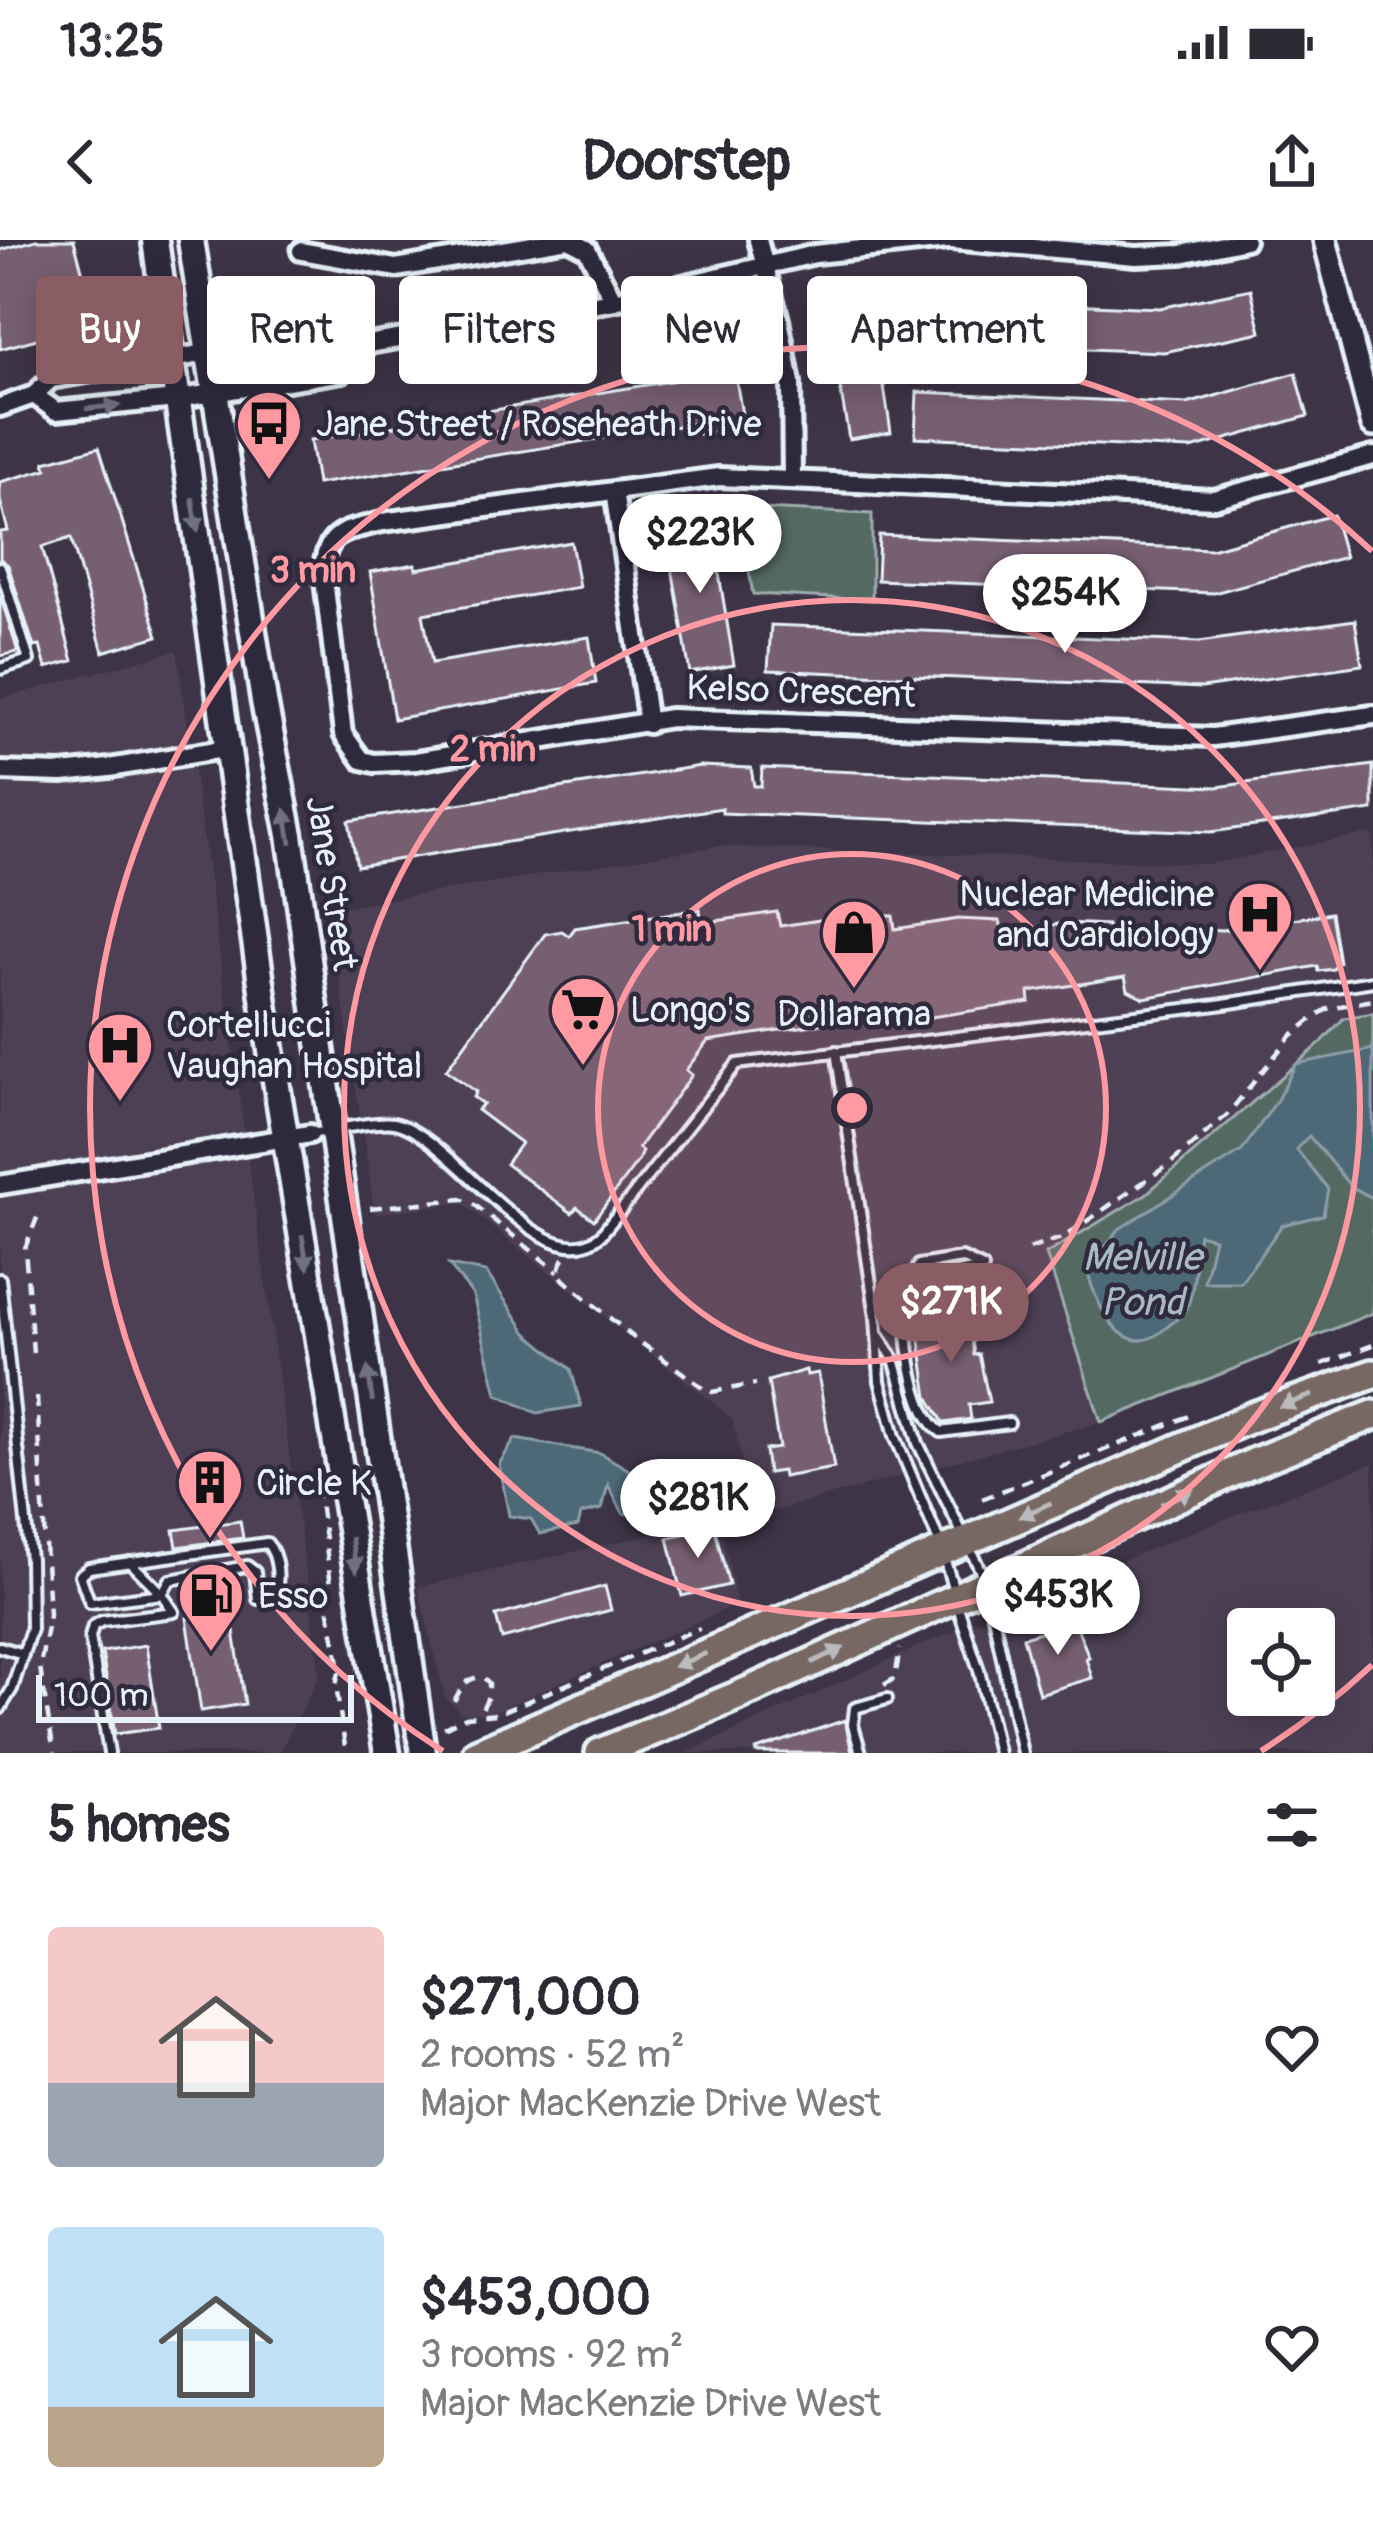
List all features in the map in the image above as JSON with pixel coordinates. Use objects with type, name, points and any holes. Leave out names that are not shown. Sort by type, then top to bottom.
[{"type":"main road","name":"Jane Street","points":[[155,240],[160,276]]},
{"type":"main road","name":"Jane Street","points":[[190,240],[207,353]]},
{"type":"main road","name":"Jane Street","points":[[174,384],[229,748],[310,1134],[424,1753]]},
{"type":"main road","name":"Jane Street","points":[[212,384],[290,835],[310,1134],[387,1753]]},
{"type":"main road","points":[[477,1753],[1252,1417],[1373,1373]]},
{"type":"main road","points":[[600,1753],[1258,1461],[1373,1415]]},
{"type":"street","points":[[301,251],[396,268],[566,240],[587,249],[614,301]]},
{"type":"street","points":[[758,240],[791,383],[792,479]]},
{"type":"street","points":[[375,343],[614,301],[815,254],[949,240],[1136,256],[1180,254],[1245,240]]},
{"type":"street","points":[[1325,240],[1373,425]]},
{"type":"street","points":[[183,357],[207,353]]},
{"type":"street","points":[[0,406],[34,395],[45,384]]},
{"type":"street","points":[[34,395],[56,411],[269,384]]},
{"type":"street","name":"Kelso Crescent","points":[[1373,456],[1214,499],[719,477],[382,522],[346,531],[331,541],[324,553],[323,572],[343,734],[362,760],[374,764],[670,718],[1213,737],[1373,715]]},
{"type":"street","points":[[614,491],[648,724]]},
{"type":"street","points":[[0,771],[109,768],[229,748]]},
{"type":"street","points":[[0,1185],[310,1134]]},
{"type":"lane","points":[[0,567],[29,660],[0,669]]},
{"type":"lane","points":[[310,1134],[392,1123],[419,1135],[512,1213],[560,1246],[590,1245],[737,1064],[1217,1006],[1373,981]]},
{"type":"lane","points":[[836,1052],[878,1334],[876,1360],[896,1436],[954,1546],[986,1582],[1022,1753]]},
{"type":"lane","points":[[983,1268],[916,1281],[907,1293],[920,1406],[941,1432],[1009,1423]]},
{"type":"lane","points":[[0,1279],[30,1559],[31,1629],[13,1689],[0,1709]]},
{"type":"lane","points":[[878,1334],[894,1359],[954,1546],[955,1595],[998,1753]]},
{"type":"lane","points":[[162,1594],[90,1603],[80,1575],[89,1568],[267,1543],[278,1587],[273,1597]]},
{"type":"lane","points":[[110,1753],[90,1637],[93,1626],[174,1612],[130,1562]]},
{"type":"lane","points":[[162,1594],[170,1580],[247,1566],[254,1572],[258,1599]]},
{"type":"lane","points":[[0,1647],[23,1654]]},
{"type":"lane","points":[[861,1753],[853,1725],[854,1708],[887,1699]]},
{"type":"path","points":[[1029,1249],[1064,1237],[1171,1162],[1226,1115],[1291,1036],[1316,1016],[1329,1008],[1373,1000]]},
{"type":"path","points":[[370,1208],[460,1199],[475,1205],[596,1308],[705,1389],[712,1392],[757,1384]]},
{"type":"path","points":[[33,1353],[25,1248],[38,1213]]},
{"type":"path","points":[[558,1272],[568,1247]]},
{"type":"path","points":[[1306,1371],[1373,1345]]},
{"type":"path","points":[[982,1499],[1194,1414]]},
{"type":"path","points":[[318,1484],[332,1585],[326,1597],[340,1669],[337,1685],[346,1753]]},
{"type":"path","points":[[454,1701],[472,1677],[483,1677],[489,1683],[489,1694],[480,1714]]},
{"type":"shaded area","name":"Cortellucci Vaughan Hospital","points":[[177,650],[320,1674],[279,1753],[0,1753],[0,699]]},
{"type":"shaded area","points":[[1373,833],[1373,1013],[1344,1018],[1146,1194],[1046,1254],[1101,1422],[755,1516],[732,1418],[461,1202],[375,1214],[329,909],[717,846],[1208,864]]},
{"type":"shaded area","points":[[1373,1463],[1373,1753],[687,1753],[915,1648],[1206,1526]]},
{"type":"shaded area","points":[[719,1519],[737,1604],[489,1714],[461,1713],[445,1697],[418,1587]]},
{"type":"green space","points":[[738,508],[872,514],[872,600],[753,594]]},
{"type":"green space","points":[[1373,1013],[1373,1313],[1101,1422],[1046,1254],[1146,1194],[1344,1018]]},
{"type":"water","name":"Melville Pond","points":[[1373,1049],[1373,1198],[1351,1187],[1309,1136],[1296,1149],[1328,1189],[1323,1215],[1282,1225],[1241,1282],[1204,1282],[1214,1238],[1199,1234],[1186,1309],[1151,1338],[1125,1336],[1105,1314],[1087,1271],[1119,1229],[1242,1151],[1296,1064]]},
{"type":"water","points":[[449,1265],[486,1272],[527,1333],[571,1369],[581,1406],[537,1413],[497,1394],[473,1295]]},
{"type":"water","points":[[515,1439],[600,1453],[629,1470],[651,1519],[623,1513],[608,1485],[602,1509],[581,1514],[578,1526],[540,1534],[531,1519],[509,1516],[499,1464]]},
{"type":"building","points":[[36,240],[74,240],[84,276],[36,276],[36,339],[0,349],[0,250]]},
{"type":"building","points":[[1251,289],[1261,332],[1164,352],[1087,349],[1087,305],[1160,308]]},
{"type":"building","points":[[1296,373],[1308,416],[1191,449],[915,437],[917,392],[1187,404]]},
{"type":"building","points":[[652,384],[737,384],[744,426],[699,434],[697,423],[317,484],[310,440]]},
{"type":"building","points":[[840,384],[884,384],[891,432],[849,439]]},
{"type":"building","points":[[99,447],[158,636],[103,652],[71,538],[42,547],[73,661],[46,668],[40,646],[34,647],[8,565],[0,559],[0,532],[8,531],[0,482],[47,469],[45,462]]},
{"type":"building","points":[[1333,515],[1345,557],[1214,593],[877,580],[879,535],[1211,549]]},
{"type":"building","points":[[710,519],[734,665],[690,673],[665,527]]},
{"type":"building","points":[[571,542],[579,587],[423,614],[432,663],[589,637],[596,683],[394,719],[370,572],[415,564],[416,569]]},
{"type":"building","points":[[0,595],[18,652],[0,656]]},
{"type":"building","points":[[1355,620],[1362,665],[1202,688],[768,670],[771,625],[1199,642]]},
{"type":"building","points":[[1373,765],[1373,810],[1211,832],[722,813],[722,808],[357,866],[349,821],[700,766],[751,768],[754,786],[761,786],[762,768],[1217,787]]},
{"type":"building","points":[[700,909],[702,923],[777,912],[780,926],[852,915],[893,916],[895,929],[958,919],[1000,921],[1003,933],[1065,923],[1107,925],[1110,939],[1183,928],[1222,930],[1331,913],[1339,962],[1333,969],[1318,971],[1317,966],[1144,998],[1128,990],[1125,977],[1029,992],[1030,1002],[912,1020],[892,1013],[708,1041],[686,1070],[692,1075],[638,1148],[642,1151],[638,1161],[594,1220],[577,1207],[572,1213],[506,1164],[521,1143],[477,1110],[483,1104],[473,1097],[476,1092],[446,1070],[545,934],[562,931],[569,936],[575,928]]},
{"type":"building","points":[[961,1307],[965,1333],[971,1332],[974,1355],[979,1354],[989,1402],[969,1405],[971,1419],[944,1423],[928,1397],[916,1314]]},
{"type":"building","points":[[806,1370],[807,1375],[818,1373],[834,1468],[783,1477],[782,1471],[768,1473],[765,1450],[779,1448],[768,1381]]},
{"type":"building","points":[[240,1521],[243,1538],[177,1547],[174,1530]]},
{"type":"building","points":[[714,1526],[729,1585],[682,1596],[668,1538]]},
{"type":"building","points":[[605,1586],[611,1610],[502,1639],[496,1616]]},
{"type":"building","points":[[231,1611],[245,1704],[201,1711],[187,1618]]},
{"type":"building","points":[[1075,1622],[1092,1678],[1039,1694],[1023,1637]]},
{"type":"building","points":[[146,1645],[159,1728],[115,1734],[102,1652]]},
{"type":"building","points":[[845,1720],[852,1753],[756,1753],[756,1750]]},
{"type":"place","name":"Jane Street / Roseheath Drive","points":[[269,482]]},
{"type":"place","name":"Nuclear Medicine and Cardiology","points":[[1260,973]]},
{"type":"place","name":"Dollarama","points":[[854,991]]},
{"type":"place","name":"Longo's","points":[[583,1068]]},
{"type":"place","name":"Cortellucci Vaughan Hospital","points":[[120,1104]]},
{"type":"place","name":"Circle K","points":[[210,1541]]},
{"type":"place","name":"Esso","points":[[211,1654]]}]
